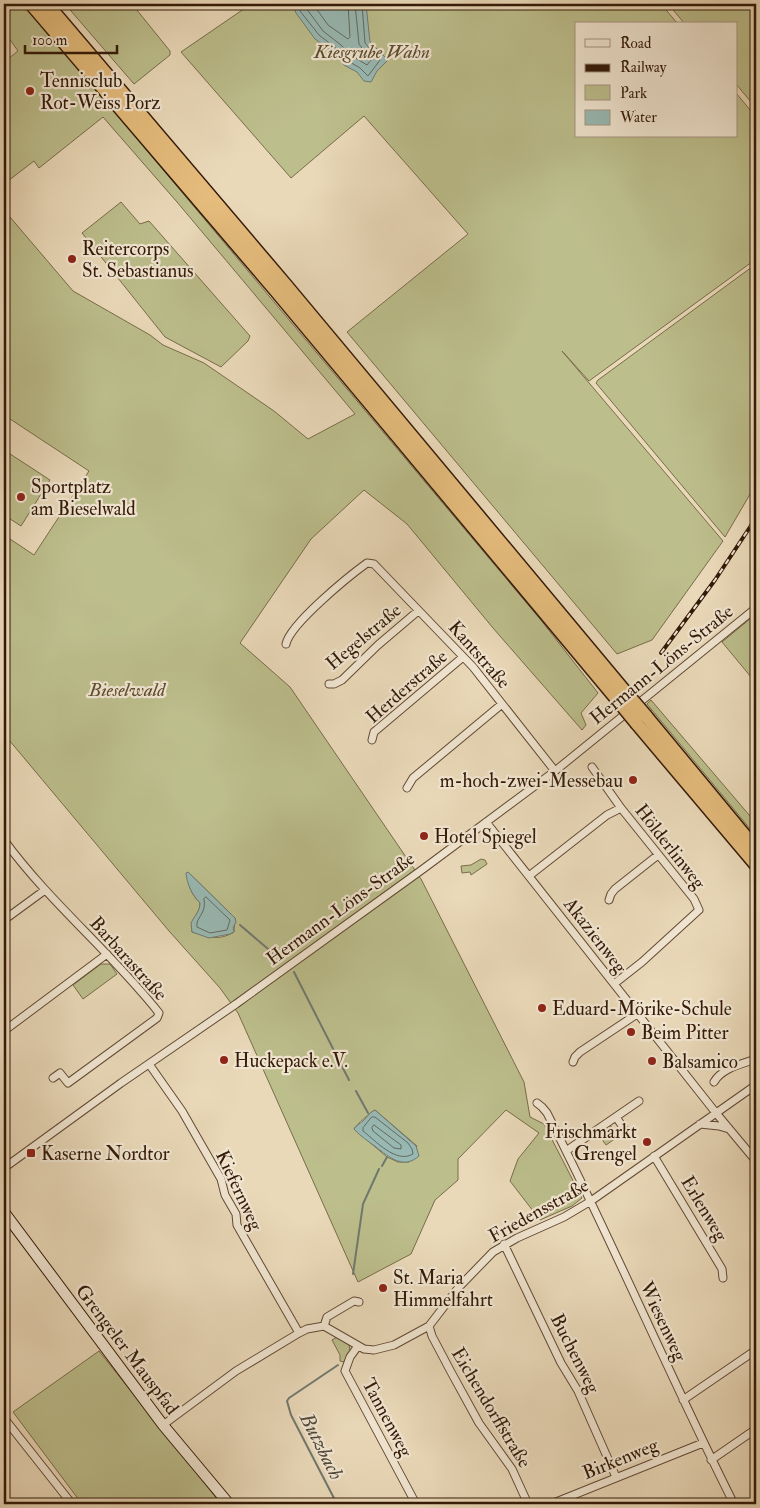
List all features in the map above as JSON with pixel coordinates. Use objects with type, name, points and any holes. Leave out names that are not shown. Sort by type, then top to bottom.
[{"type":"highway","points":[[31,4],[624,698]]},
{"type":"highway","points":[[46,4],[285,284],[642,720],[756,865]]},
{"type":"highway","points":[[642,720],[756,849]]},
{"type":"main road","name":"Grengeler Mauspfad","points":[[4,1212],[163,1425],[229,1504]]},
{"type":"street","name":"Kantstraße","points":[[286,644],[289,634],[319,604],[367,563],[374,564],[463,657],[555,771]]},
{"type":"street","name":"Hermann-Löns-Straße","points":[[4,1168],[236,1004],[555,771],[756,608]]},
{"type":"street","name":"Hegelstraße","points":[[329,684],[342,680],[377,646],[418,611]]},
{"type":"street","name":"Herderstraße","points":[[372,740],[374,732],[463,657]]},
{"type":"street","points":[[407,788],[413,778],[502,704]]},
{"type":"street","name":"Hölderlinweg","points":[[592,767],[621,808],[694,900],[699,910],[642,962],[614,984]]},
{"type":"street","name":"Hölderlinweg","points":[[529,876],[607,815],[621,808]]},
{"type":"street","name":"Akazienweg","points":[[486,822],[716,1114],[756,1161]]},
{"type":"street","name":"Barbarastraße","points":[[4,840],[44,890],[139,988],[158,1013],[157,1018],[68,1083],[60,1073],[53,1078]]},
{"type":"street","points":[[609,900],[615,889],[658,854]]},
{"type":"street","points":[[4,920],[44,890]]},
{"type":"street","points":[[4,1031],[107,954]]},
{"type":"street","points":[[573,1062],[580,1052],[637,1014]]},
{"type":"street","points":[[714,1082],[717,1076],[722,1073],[756,1059]]},
{"type":"street","name":"Kiefernweg","points":[[149,1064],[182,1111],[221,1179],[225,1194],[236,1214],[237,1225],[299,1333]]},
{"type":"street","name":"Friedensstraße","points":[[324,1326],[358,1346],[374,1350],[394,1345],[429,1326],[459,1287],[493,1252],[504,1244],[554,1222],[591,1201],[756,1086]]},
{"type":"street","points":[[566,1151],[639,1102]]},
{"type":"street","name":"Wiesenweg","points":[[537,1104],[547,1113],[591,1201],[711,1460],[734,1504]]},
{"type":"street","points":[[616,1117],[627,1133]]},
{"type":"street","points":[[700,1124],[719,1126],[729,1130]]},
{"type":"street","name":"Erlenweg","points":[[654,1156],[722,1269],[724,1278]]},
{"type":"street","name":"Buchenweg","points":[[504,1244],[561,1363],[578,1391],[616,1477]]},
{"type":"street","points":[[163,1425],[236,1371],[299,1333],[324,1326],[327,1317],[357,1302]]},
{"type":"street","name":"Eichendorffstraße","points":[[429,1326],[450,1372],[479,1423],[512,1469],[528,1504]]},
{"type":"street","name":"Tannenweg","points":[[358,1346],[350,1357],[344,1371],[416,1504]]},
{"type":"street","points":[[683,1400],[756,1350]]},
{"type":"street","points":[[4,1418],[72,1504]]},
{"type":"street","points":[[711,1460],[756,1429]]},
{"type":"street","name":"Birkenweg","points":[[550,1504],[703,1442]]},
{"type":"green space","name":"Bieselwald","points":[[18,4],[24,4],[540,619],[598,693],[581,713],[586,725],[582,730],[493,628],[407,524],[364,490],[311,539],[240,643],[290,687],[421,879],[524,1082],[530,1117],[544,1124],[582,1198],[572,1206],[540,1220],[510,1181],[518,1159],[539,1133],[506,1110],[458,1159],[458,1180],[435,1200],[411,1254],[358,1282],[238,1013],[220,988],[169,931],[4,734],[4,535],[34,555],[89,471],[4,415],[4,210],[73,291],[150,335],[163,345],[204,363],[274,411],[308,439],[355,414],[103,117],[39,168],[34,161],[4,184],[4,62],[18,51],[6,34],[4,36],[4,16]],"holes":[[[188,872],[235,918],[234,932],[223,937],[192,932],[200,903],[190,889]],[[375,1110],[417,1146],[409,1162],[398,1162],[387,1157],[354,1129]]]},
{"type":"green space","points":[[65,4],[132,4],[170,51],[170,55],[134,84]]},
{"type":"green space","name":"Kiesgrube Wahn","points":[[251,4],[661,4],[676,22],[575,22],[575,138],[738,138],[738,95],[756,117],[756,259],[589,381],[562,351],[723,541],[652,640],[617,654],[347,332],[468,234],[364,116],[291,178],[181,52]]},
{"type":"green space","points":[[668,4],[756,4],[756,108],[738,86],[738,22],[683,22]]},
{"type":"green space","points":[[121,202],[140,224],[149,221],[250,336],[248,341],[221,367],[165,337],[82,233]]},
{"type":"green space","points":[[756,264],[756,484],[725,537],[596,383]]},
{"type":"green space","name":"Sportplatz am Bieselwald","points":[[4,450],[50,480],[21,526],[4,515]]},
{"type":"green space","points":[[756,614],[756,683],[722,642]]},
{"type":"green space","points":[[651,700],[756,823],[756,836],[647,704]]},
{"type":"green space","points":[[481,859],[485,860],[487,864],[471,875],[470,872],[462,873],[461,866],[471,865]]},
{"type":"green space","points":[[101,964],[110,964],[117,974],[83,999],[73,985]]},
{"type":"green space","points":[[611,1126],[619,1136],[606,1145],[599,1135]]},
{"type":"green space","points":[[337,1337],[349,1344],[350,1351],[344,1362],[340,1361],[340,1355],[332,1340]]},
{"type":"green space","points":[[99,1351],[221,1504],[82,1504],[13,1412]]},
{"type":"water","points":[[293,4],[366,4],[370,42],[388,60],[377,71],[371,82],[364,81],[357,72],[344,65],[334,53],[315,39],[296,13]]},
{"type":"water","points":[[188,872],[235,918],[234,932],[209,938],[192,932],[191,923],[200,903],[189,885],[186,873]]},
{"type":"water","points":[[375,1110],[416,1146],[419,1156],[407,1162],[396,1160],[386,1155],[356,1132],[354,1129],[356,1126]]},
{"type":"waterway","name":"Butzbach","points":[[240,925],[281,960]]},
{"type":"waterway","name":"Butzbach","points":[[294,972],[349,1080]]},
{"type":"waterway","name":"Butzbach","points":[[356,1091],[368,1113]]},
{"type":"waterway","name":"Butzbach","points":[[382,1166],[387,1157]]},
{"type":"waterway","name":"Butzbach","points":[[353,1274],[363,1204],[379,1169]]},
{"type":"waterway","name":"Butzbach","points":[[337,1504],[291,1415],[287,1401],[338,1365]]},
{"type":"railway","points":[[661,653],[715,580],[756,518]]},
{"type":"place","name":"Tennisclub Rot-Weiss Porz","points":[[30,91]]},
{"type":"place","name":"Reitercorps St. Sebastianus","points":[[72,259]]},
{"type":"place","name":"Sportplatz am Bieselwald","points":[[21,497]]},
{"type":"place","name":"m-hoch-zwei-Messebau","points":[[633,780]]},
{"type":"place","name":"Hotel Spiegel","points":[[424,836]]},
{"type":"place","name":"Eduard-Mörike-Schule","points":[[542,1008]]},
{"type":"place","name":"Beim Pitter","points":[[631,1032]]},
{"type":"place","name":"Huckepack e.V.","points":[[224,1060]]},
{"type":"place","name":"Balsamico","points":[[652,1061]]},
{"type":"place","name":"Frischmarkt Grengel","points":[[647,1142]]},
{"type":"place","name":"Kaserne Nordtor","points":[[31,1153]]},
{"type":"place","name":"St. Maria Himmelfahrt","points":[[383,1288]]}]
